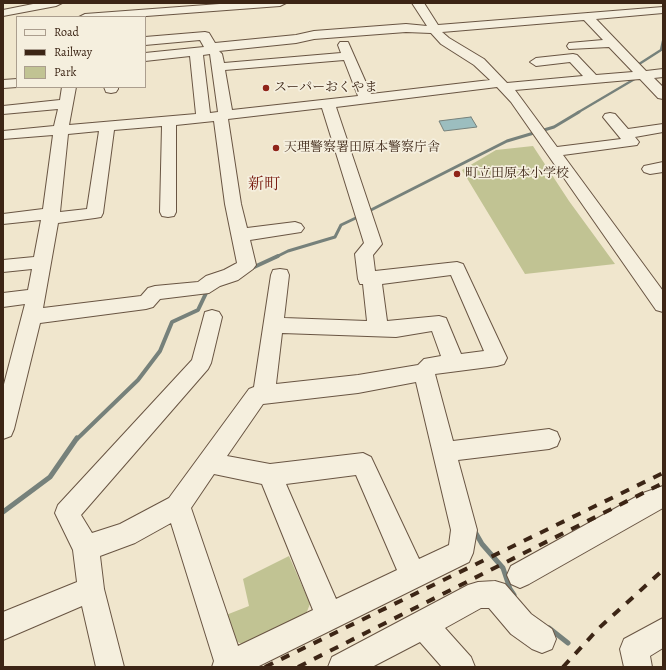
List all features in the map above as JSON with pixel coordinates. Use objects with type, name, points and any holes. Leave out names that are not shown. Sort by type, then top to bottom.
[{"type":"street","points":[[3,14],[56,3]]},
{"type":"street","points":[[80,16],[83,3]]},
{"type":"street","points":[[99,16],[280,3]]},
{"type":"street","points":[[418,3],[434,30],[445,41],[479,62],[516,99],[553,152],[660,297]]},
{"type":"street","points":[[591,3],[591,7],[573,8],[612,43],[640,75],[663,95]]},
{"type":"street","points":[[146,56],[196,53],[213,48],[296,39],[314,35],[406,28],[434,30],[663,10]]},
{"type":"street","points":[[338,34],[349,56],[366,99]]},
{"type":"street","points":[[146,40],[205,36],[208,44],[213,48],[218,67],[217,116]]},
{"type":"street","points":[[573,46],[612,43]]},
{"type":"street","points":[[32,317],[146,302],[155,293],[202,288],[213,281],[231,275],[247,265],[233,204],[217,116],[196,53]]},
{"type":"street","points":[[218,67],[349,56]]},
{"type":"street","points":[[536,62],[573,58],[592,78]]},
{"type":"street","points":[[3,135],[169,121],[502,85],[663,73]]},
{"type":"street","points":[[3,84],[16,83]]},
{"type":"street","points":[[3,429],[32,317],[50,216],[69,88]]},
{"type":"street","points":[[3,110],[66,104]]},
{"type":"street","points":[[86,548],[126,534],[178,506],[257,395],[358,384],[424,372],[431,365],[497,358],[456,268],[367,279],[364,254],[373,244],[328,104]]},
{"type":"street","points":[[553,152],[632,142],[610,117]]},
{"type":"street","points":[[168,212],[169,121]]},
{"type":"street","points":[[3,219],[95,213],[107,127]]},
{"type":"street","points":[[624,134],[663,128]]},
{"type":"street","points":[[241,235],[295,228]]},
{"type":"street","points":[[3,266],[42,262]]},
{"type":"street","points":[[264,395],[280,275]]},
{"type":"street","points":[[372,279],[378,328]]},
{"type":"street","points":[[3,300],[36,296]]},
{"type":"street","points":[[110,667],[91,588],[86,548],[67,512],[201,364],[212,317]]},
{"type":"street","points":[[274,325],[396,329],[439,323],[454,362]]},
{"type":"street","points":[[178,506],[228,666],[460,553],[464,530],[450,451],[424,372]]},
{"type":"street","points":[[450,451],[549,440]]},
{"type":"street","points":[[210,463],[270,475],[363,464],[412,577]]},
{"type":"street","points":[[270,475],[330,617]]},
{"type":"street","points":[[520,575],[652,501],[663,497]]},
{"type":"street","points":[[3,626],[91,588]]},
{"type":"street","points":[[342,667],[424,625],[478,595],[495,594],[521,624],[542,639]]},
{"type":"street","points":[[424,625],[461,667]]},
{"type":"street","points":[[638,667],[634,649],[663,632]]},
{"type":"green space","points":[[533,146],[569,201],[615,264],[525,274],[462,170],[496,150]]},
{"type":"green space","points":[[289,556],[310,604],[304,619],[245,646],[234,640],[226,615],[249,606],[243,579]]},
{"type":"water","points":[[471,117],[477,127],[444,131],[439,121]]},
{"type":"waterway","points":[[636,66],[661,50],[663,41]]},
{"type":"waterway","points":[[577,113],[638,77]]},
{"type":"waterway","points":[[367,212],[507,141],[554,127],[579,112]]},
{"type":"waterway","points":[[278,256],[288,251],[335,237],[341,225],[360,216]]},
{"type":"waterway","points":[[252,268],[278,256]]},
{"type":"waterway","points":[[77,439],[138,380],[160,351],[172,322],[198,310],[208,289]]},
{"type":"waterway","points":[[3,512],[50,477],[77,438]]},
{"type":"waterway","points":[[474,530],[482,544],[503,568],[510,589],[514,595]]},
{"type":"waterway","points":[[549,628],[568,643]]},
{"type":"railway","points":[[265,667],[663,473]]},
{"type":"railway","points":[[298,667],[663,483]]},
{"type":"railway","points":[[563,667],[599,628],[663,570]]},
{"type":"place","name":"スーパーおくやま","points":[[266,88]]},
{"type":"place","name":"天理警察署田原本警察庁舎","points":[[276,148]]},
{"type":"place","name":"町立田原本小学校","points":[[457,174]]},
{"type":"district","name":"新町","points":[[264,185]]}]
